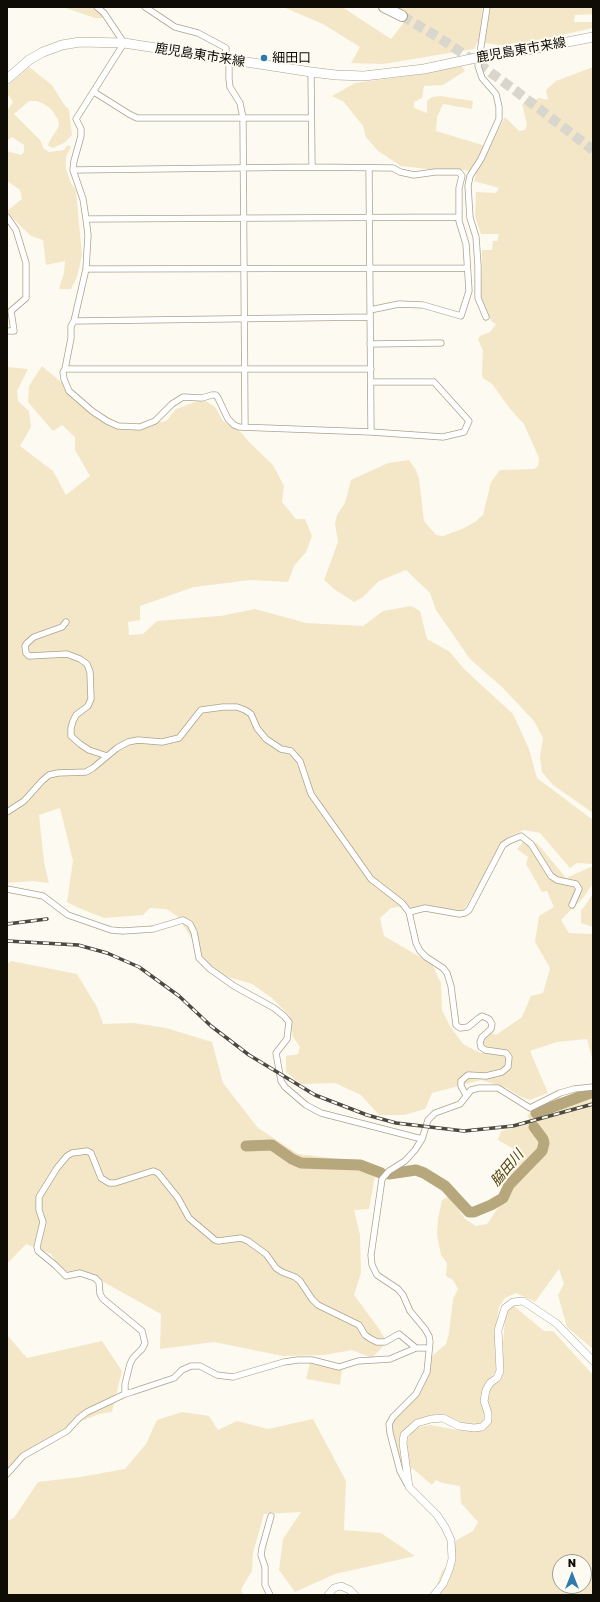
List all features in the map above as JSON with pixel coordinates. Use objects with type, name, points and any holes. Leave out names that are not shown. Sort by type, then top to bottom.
[{"type":"highway","points":[[384,7],[402,16]]},
{"type":"main road","name":"鹿児島東市来線","points":[[7,80],[30,60],[43,52],[62,45],[80,42],[124,43],[311,72],[364,76],[424,69],[480,57],[522,51],[593,37]]},
{"type":"street","points":[[97,7],[107,17],[124,43],[76,119],[81,129],[81,136],[73,170],[83,199],[88,235],[86,269],[74,321],[71,326],[71,338],[65,369],[63,372],[69,391],[92,411],[118,426],[140,427],[155,421],[172,404],[183,397],[202,398],[216,395],[228,419],[234,425],[245,427],[371,432],[443,437],[464,432],[469,421],[434,382],[371,382]]},
{"type":"street","points":[[145,7],[175,28],[198,34],[226,48],[230,87],[240,103],[243,118],[245,427]]},
{"type":"street","points":[[486,317],[478,298],[476,237],[470,218],[468,186],[470,176],[481,159],[499,119],[499,107],[496,94],[482,78],[478,66],[487,7]]},
{"type":"street","points":[[311,72],[312,167]]},
{"type":"street","points":[[94,92],[137,118],[311,118]]},
{"type":"street","points":[[73,170],[312,167],[393,168],[400,172],[414,175],[435,172],[459,172],[462,176],[459,188],[459,217],[466,244],[469,291],[461,316],[423,305],[399,304],[370,310]]},
{"type":"street","points":[[369,168],[371,432]]},
{"type":"street","points":[[7,217],[16,230],[26,263],[26,298],[11,311],[14,331],[7,331]]},
{"type":"street","points":[[86,219],[459,217]]},
{"type":"street","points":[[86,269],[467,268]]},
{"type":"street","points":[[74,321],[370,318]]},
{"type":"street","points":[[370,344],[441,343]]},
{"type":"street","points":[[65,369],[371,369]]},
{"type":"street","points":[[66,622],[62,627],[34,637],[25,646],[26,653],[29,656],[67,654],[80,658],[87,664],[90,672],[91,699],[88,706],[76,715],[71,728],[71,736],[89,750],[107,756]]},
{"type":"street","points":[[7,812],[24,801],[49,775],[58,773],[86,772],[117,748],[128,742],[138,740],[162,742],[180,738],[201,710],[223,707],[237,707],[245,710],[251,714],[257,728],[266,739],[281,749],[292,751],[300,761],[311,794],[371,879],[402,903],[409,912],[416,942],[420,951],[426,957],[443,968],[447,973],[451,986],[456,1025],[460,1028],[468,1027],[482,1016],[489,1019],[492,1024],[491,1029],[480,1042],[481,1047],[485,1050],[506,1053],[509,1057],[508,1067],[502,1072],[486,1076],[468,1075],[464,1078],[461,1086],[466,1096]]},
{"type":"street","points":[[409,912],[425,908],[459,914],[465,913],[469,910],[503,845],[521,836],[531,844],[551,876],[557,880],[576,884],[579,889],[572,904]]},
{"type":"street","points":[[7,888],[43,896],[68,915],[111,930],[123,931],[153,929],[183,920],[190,924],[194,932],[199,958],[204,964],[234,986],[274,1008],[289,1022],[287,1039],[276,1053],[281,1081],[285,1087],[306,1105],[321,1113],[422,1139]]},
{"type":"street","points":[[434,1595],[443,1584],[449,1570],[452,1559],[450,1540],[446,1527],[409,1486],[400,1471],[389,1424],[393,1417],[416,1394],[427,1372],[429,1336],[410,1311],[403,1295],[398,1289],[384,1280],[374,1270],[371,1254],[382,1179],[389,1171],[405,1161],[415,1150],[422,1139],[428,1120],[435,1113],[460,1104],[471,1090],[479,1088],[498,1088],[530,1108],[560,1093],[593,1086]]},
{"type":"street","points":[[124,1394],[130,1364],[145,1343],[142,1331],[104,1299],[100,1294],[99,1282],[95,1278],[80,1273],[66,1276],[55,1264],[38,1251],[37,1247],[43,1222],[39,1210],[39,1197],[57,1168],[67,1156],[72,1153],[87,1151],[91,1153],[101,1178],[109,1183],[115,1183],[153,1172],[158,1173],[178,1198],[190,1218],[215,1240],[218,1241],[241,1238],[248,1241],[266,1254],[276,1268],[300,1281],[312,1299],[318,1304],[359,1324],[366,1335],[371,1339],[376,1342],[386,1342],[399,1334],[416,1348]]},
{"type":"street","points":[[409,1486],[403,1443],[404,1435],[408,1430],[417,1423],[431,1419],[443,1418],[460,1426],[474,1428],[482,1427],[488,1421],[488,1413],[484,1401],[486,1390],[490,1383],[497,1378],[500,1371],[498,1330],[506,1308],[513,1302],[523,1301],[556,1323],[593,1361]]},
{"type":"street","points":[[7,1474],[23,1456],[67,1431],[79,1418],[124,1394],[174,1378],[182,1370],[191,1366],[200,1366],[217,1375],[233,1376],[284,1362],[298,1360],[312,1360],[339,1367],[358,1360],[384,1360],[416,1348],[429,1348]]},
{"type":"street","points":[[270,1595],[265,1585],[265,1567],[261,1555],[272,1516]]},
{"type":"street","points":[[328,1595],[334,1588],[340,1586],[350,1590],[355,1595]]},
{"type":"shaded area","points":[[63,7],[95,7],[105,18],[95,18]]},
{"type":"shaded area","points":[[283,7],[342,7],[391,39],[409,16],[394,7],[483,7],[481,36],[474,49],[383,64],[351,63],[360,47],[323,24]]},
{"type":"shaded area","points":[[489,7],[593,7],[593,14],[575,15],[574,22],[593,22],[593,28],[530,42],[499,45],[485,43]]},
{"type":"shaded area","points":[[461,65],[465,71],[443,85],[424,86],[422,98],[414,102],[414,108],[427,113],[427,101],[432,97],[440,96],[473,101],[472,109],[443,104],[437,117],[436,131],[489,147],[505,117],[519,131],[525,130],[527,124],[522,104],[539,98],[548,100],[546,90],[556,81],[593,67],[593,813],[553,785],[542,772],[540,757],[543,738],[534,721],[502,687],[470,659],[436,610],[430,593],[406,570],[379,581],[363,597],[354,602],[334,589],[324,580],[338,542],[335,524],[337,515],[345,503],[351,480],[388,463],[409,460],[416,470],[419,479],[424,521],[436,535],[443,536],[462,529],[475,522],[483,515],[491,482],[500,470],[534,469],[538,466],[539,458],[524,424],[511,410],[492,384],[483,378],[482,373],[483,351],[478,339],[480,336],[490,332],[496,324],[492,322],[481,299],[482,250],[492,250],[493,241],[497,241],[499,234],[481,234],[475,217],[476,192],[496,193],[499,188],[474,181],[476,174],[465,170],[427,169],[401,166],[378,151],[366,137],[363,126],[344,102],[332,96],[355,83],[423,74]]},
{"type":"shaded area","points":[[29,67],[52,85],[69,110],[72,135],[64,143],[53,148],[48,146],[49,142],[59,126],[58,120],[52,110],[44,104],[36,101],[29,101],[14,114],[40,140],[44,149],[49,152],[64,150],[68,145],[71,147],[66,157],[66,169],[71,183],[76,191],[82,255],[77,277],[71,289],[59,289],[64,273],[65,261],[46,265],[43,240],[31,236],[7,213],[7,211],[22,199],[20,190],[7,181],[7,151],[21,155],[24,152],[24,145],[12,137],[7,141],[7,111],[13,102],[7,93],[7,86]]},
{"type":"shaded area","points":[[42,366],[93,409],[121,424],[141,425],[166,421],[176,409],[195,402],[206,401],[215,407],[223,421],[242,433],[248,441],[273,465],[284,486],[282,502],[296,519],[305,519],[312,536],[306,552],[294,566],[288,582],[250,580],[194,587],[140,606],[140,620],[128,622],[129,635],[143,634],[157,621],[220,616],[255,609],[306,623],[363,626],[383,611],[411,606],[420,611],[427,639],[450,652],[464,669],[513,714],[529,749],[537,778],[593,820],[593,864],[577,863],[570,868],[540,833],[524,830],[508,837],[460,916],[398,907],[391,908],[380,918],[384,936],[432,964],[441,983],[442,1010],[450,1026],[463,1044],[480,1053],[494,1054],[496,1051],[482,1048],[478,1044],[486,1030],[496,1035],[522,1017],[531,996],[543,993],[550,968],[535,942],[539,916],[554,907],[547,891],[542,892],[526,864],[528,857],[517,849],[524,841],[537,843],[566,878],[591,867],[593,869],[593,884],[582,899],[561,920],[569,933],[593,934],[593,1062],[587,1039],[557,1042],[530,1051],[548,1093],[530,1100],[519,1096],[507,1088],[481,1080],[432,1093],[425,1109],[404,1115],[379,1115],[361,1095],[335,1083],[301,1084],[286,1072],[286,1056],[298,1054],[300,1047],[293,1037],[289,1015],[272,998],[252,984],[211,972],[203,964],[194,942],[177,916],[166,909],[150,908],[143,915],[104,918],[67,902],[73,861],[60,808],[39,815],[44,862],[49,883],[33,881],[7,883],[7,367],[28,369],[17,391],[18,401],[29,411],[31,427],[20,446],[53,471],[66,495],[90,476],[75,450],[75,437],[62,425],[53,431],[28,402],[29,386]]},
{"type":"shaded area","points":[[593,894],[593,927],[581,923],[581,911]]},
{"type":"shaded area","points":[[11,961],[77,974],[97,1007],[103,1024],[134,1023],[166,1028],[212,1042],[223,1083],[258,1128],[298,1154],[362,1162],[375,1176],[369,1209],[354,1210],[360,1235],[361,1273],[354,1295],[387,1342],[372,1358],[352,1350],[325,1355],[283,1356],[214,1342],[160,1349],[161,1314],[100,1280],[61,1270],[51,1254],[26,1244],[7,1264],[7,964]]},
{"type":"shaded area","points":[[593,1088],[593,1349],[567,1327],[558,1295],[564,1284],[559,1269],[535,1302],[516,1293],[505,1298],[499,1307],[495,1333],[496,1372],[485,1384],[482,1392],[481,1401],[485,1415],[483,1422],[478,1426],[465,1424],[444,1415],[437,1414],[416,1420],[407,1428],[403,1469],[392,1428],[394,1419],[402,1413],[419,1394],[430,1373],[431,1357],[446,1344],[449,1333],[453,1299],[458,1289],[453,1280],[446,1276],[447,1263],[441,1255],[437,1235],[438,1219],[442,1200],[450,1196],[465,1219],[476,1226],[487,1224],[500,1205],[505,1185],[519,1152],[498,1140],[501,1131],[532,1123],[527,1115],[537,1109],[557,1099]]},
{"type":"shaded area","points":[[514,1306],[544,1331],[553,1331],[593,1375],[593,1595],[433,1595],[442,1571],[454,1558],[450,1544],[473,1531],[478,1522],[461,1503],[460,1486],[442,1483],[436,1480],[432,1485],[412,1468],[409,1471],[406,1443],[411,1433],[419,1427],[430,1425],[463,1431],[478,1431],[489,1423],[487,1400],[489,1390],[503,1371],[505,1319],[507,1309]]},
{"type":"shaded area","points":[[7,1335],[27,1358],[102,1341],[122,1371],[112,1412],[99,1414],[69,1426],[7,1471]]},
{"type":"shaded area","points":[[310,1363],[342,1369],[340,1385],[306,1379]]},
{"type":"shaded area","points":[[182,1412],[209,1416],[218,1430],[237,1421],[268,1429],[313,1419],[346,1481],[344,1530],[381,1533],[415,1556],[335,1574],[295,1592],[279,1570],[283,1539],[301,1512],[264,1514],[253,1553],[252,1571],[241,1589],[243,1595],[7,1595],[7,1521],[14,1518],[38,1482],[80,1477],[125,1469],[146,1444],[157,1420]]},
{"type":"waterway","name":"脇田川","points":[[536,1113],[593,1092]]},
{"type":"waterway","name":"脇田川","points":[[389,1174],[416,1170],[424,1173],[445,1186],[469,1212],[474,1212],[503,1198],[509,1185],[542,1151],[544,1143],[543,1139],[534,1127]]},
{"type":"waterway","name":"脇田川","points":[[246,1146],[272,1145],[292,1159],[301,1163],[360,1165],[381,1173]]},
{"type":"tunnel","points":[[402,16],[476,62],[593,150]]},
{"type":"railway","points":[[7,924],[47,919]]},
{"type":"railway","points":[[7,941],[78,945],[107,953],[139,967],[179,996],[211,1026],[249,1055],[315,1095],[367,1115],[396,1123],[464,1131],[513,1126],[593,1104]]},
{"type":"place","name":"細田口","points":[[264,58]]}]
